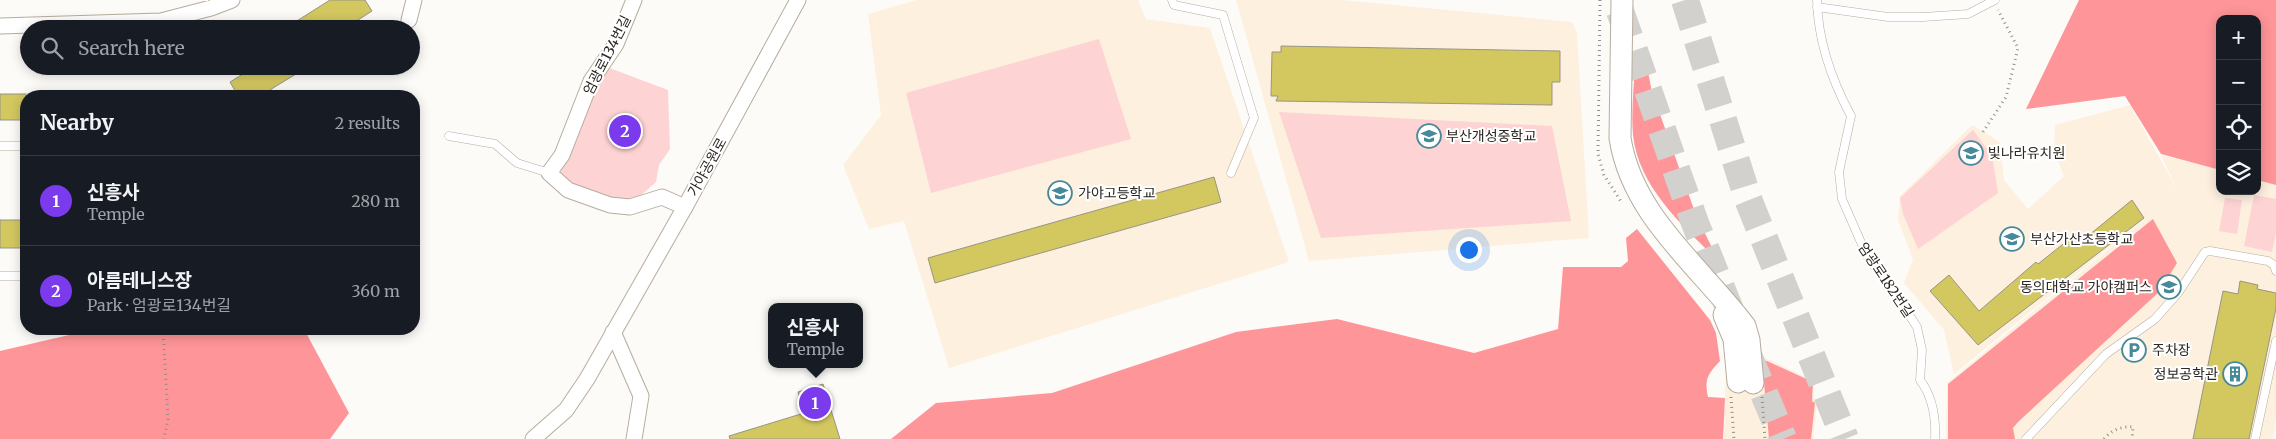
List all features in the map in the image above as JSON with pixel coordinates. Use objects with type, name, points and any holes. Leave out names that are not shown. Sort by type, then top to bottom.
[{"type":"street","points":[[165,20],[212,8],[232,0]]},
{"type":"street","points":[[409,20],[414,0]]},
{"type":"street","name":"엄광로134번길","points":[[549,173],[562,155],[591,81],[616,44],[634,0]]},
{"type":"street","name":"가야공원로","points":[[533,439],[566,410],[587,380],[685,207],[798,0]]},
{"type":"street","points":[[1611,0],[1608,111],[1611,156],[1635,207],[1722,312],[1751,385]]},
{"type":"street","points":[[1622,0],[1620,138],[1622,155],[1648,211],[1745,326],[1749,340],[1751,385]]},
{"type":"street","points":[[0,26],[20,25]]},
{"type":"street","points":[[549,173],[568,190],[610,205],[630,207],[662,197],[685,207]]},
{"type":"street","points":[[613,332],[641,396],[634,439]]},
{"type":"lane","points":[[1172,0],[1174,5],[1223,15],[1254,118],[1231,173]]},
{"type":"lane","name":"엄광로182번길","points":[[1935,439],[1933,408],[1929,392],[1920,380],[1922,350],[1917,327],[1867,256],[1842,199],[1839,172],[1851,116],[1822,50],[1817,3],[1888,17],[1923,17],[1968,14],[1994,0]]},
{"type":"lane","points":[[450,136],[495,144],[517,163],[549,173]]},
{"type":"lane","points":[[0,146],[20,146]]},
{"type":"lane","points":[[2026,439],[2106,354],[2154,319],[2178,293],[2205,252],[2210,251],[2268,261],[2274,265],[2276,271]]},
{"type":"lane","points":[[0,276],[20,276]]},
{"type":"lane","points":[[2255,439],[2276,341]]},
{"type":"path","points":[[1983,132],[2006,97],[2018,48],[1994,0]]},
{"type":"path","points":[[163,335],[168,419],[164,439]]},
{"type":"path","points":[[1751,385],[1765,439]]},
{"type":"path","points":[[2104,439],[2114,430],[2133,427],[2132,439]]},
{"type":"shaded area","name":"가야고등학교","points":[[917,0],[1138,0],[1146,19],[1210,28],[1289,262],[949,368],[904,221],[869,229],[843,165],[881,115],[868,14]]},
{"type":"shaded area","name":"부산개성중학교","points":[[1236,0],[1343,0],[1572,22],[1577,34],[1589,238],[1309,261]]},
{"type":"shaded area","points":[[2079,0],[2276,0],[2276,185],[2261,181],[2261,15],[2216,15],[2216,169],[2161,154],[2125,96],[2026,109]]},
{"type":"shaded area","points":[[1099,39],[1131,139],[931,193],[906,93]]},
{"type":"shaded area","points":[[1638,57],[1645,57],[1652,92],[1696,215],[1719,262],[1665,205],[1644,173],[1637,154],[1632,126],[1635,63]]},
{"type":"shaded area","points":[[607,67],[668,90],[670,149],[659,165],[656,182],[638,198],[627,202],[612,201],[573,186],[560,174],[572,145],[577,140],[594,87]]},
{"type":"shaded area","name":"동의대학교 가야캠퍼스","points":[[2130,105],[2178,191],[2161,155],[2216,169],[2216,195],[2261,195],[2261,181],[2276,185],[2276,417],[2273,439],[1946,439],[1947,383],[2170,198],[1954,374],[1944,330],[1904,283],[1913,259],[1898,220],[1900,196],[1972,125],[2000,142],[2004,180],[2028,209],[2064,176],[2054,151],[2055,125]]},
{"type":"shaded area","points":[[1279,112],[1552,126],[1571,221],[1321,238]]},
{"type":"shaded area","points":[[1973,130],[1992,156],[1998,193],[1918,249],[1903,214],[1900,198]]},
{"type":"shaded area","points":[[2254,195],[2276,199],[2276,233],[2272,252],[2244,246]]},
{"type":"shaded area","points":[[2225,198],[2242,200],[2237,234],[2219,231]]},
{"type":"shaded area","points":[[2153,219],[2177,263],[2159,292],[2018,422],[2013,428],[2015,439],[1948,439],[1948,384]]},
{"type":"shaded area","points":[[1637,229],[1710,320],[1716,333],[1720,361],[1710,373],[1706,386],[1708,397],[1725,398],[1723,439],[891,439],[936,403],[1052,393],[1236,332],[1337,319],[1474,353],[1558,329],[1563,267],[1621,267],[1628,261],[1626,238]]},
{"type":"shaded area","points":[[69,335],[307,335],[349,413],[330,439],[0,439],[0,351]]},
{"type":"shaded area","points":[[1768,359],[1814,381],[1813,399],[1817,403],[1813,439],[1724,439],[1726,361]]},
{"type":"shaded area","points":[[1762,360],[1813,382],[1812,401],[1815,403],[1811,439],[1769,439]]},
{"type":"building","points":[[330,0],[365,0],[372,11],[358,20],[298,20]]},
{"type":"building","points":[[1281,46],[1560,51],[1560,82],[1552,82],[1552,105],[1276,101],[1278,96],[1271,96],[1272,52],[1281,52]]},
{"type":"building","points":[[241,75],[294,75],[270,90],[235,90],[230,82]]},
{"type":"building","points":[[0,94],[20,94],[20,120],[0,120]]},
{"type":"building","points":[[1214,177],[1221,202],[935,283],[928,258]]},
{"type":"building","points":[[2132,200],[2144,218],[1978,345],[1930,291],[1949,275],[1979,311],[2036,262],[2038,264],[2077,233],[2083,240]]},
{"type":"building","points":[[0,220],[20,220],[20,248],[0,248]]},
{"type":"building","name":"정보공학관","points":[[2240,281],[2258,285],[2257,289],[2276,293],[2276,308],[2249,439],[2193,439],[2223,291],[2238,294]]},
{"type":"building","points":[[823,384],[840,439],[730,439],[729,436],[804,413],[798,392]]},
{"type":"tunnel","points":[[1685,0],[1748,199],[1845,439]]},
{"type":"tunnel","points":[[1620,11],[1695,223],[1730,310]]},
{"type":"tunnel","points":[[1748,355],[1783,439]]},
{"type":"place","name":"아름테니스장","points":[[625,131]]},
{"type":"place","name":"부산개성중학교","points":[[1429,136]]},
{"type":"place","name":"빛나라유치원","points":[[1971,153]]},
{"type":"place","name":"가야고등학교","points":[[1060,193]]},
{"type":"place","name":"부산가산초등학교","points":[[2012,239]]},
{"type":"place","name":"동의대학교 가야캠퍼스","points":[[2169,287]]},
{"type":"place","name":"주차장","points":[[2134,350]]},
{"type":"place","name":"정보공학관","points":[[2235,374]]},
{"type":"place","name":"신흥사","points":[[815,403]]}]
